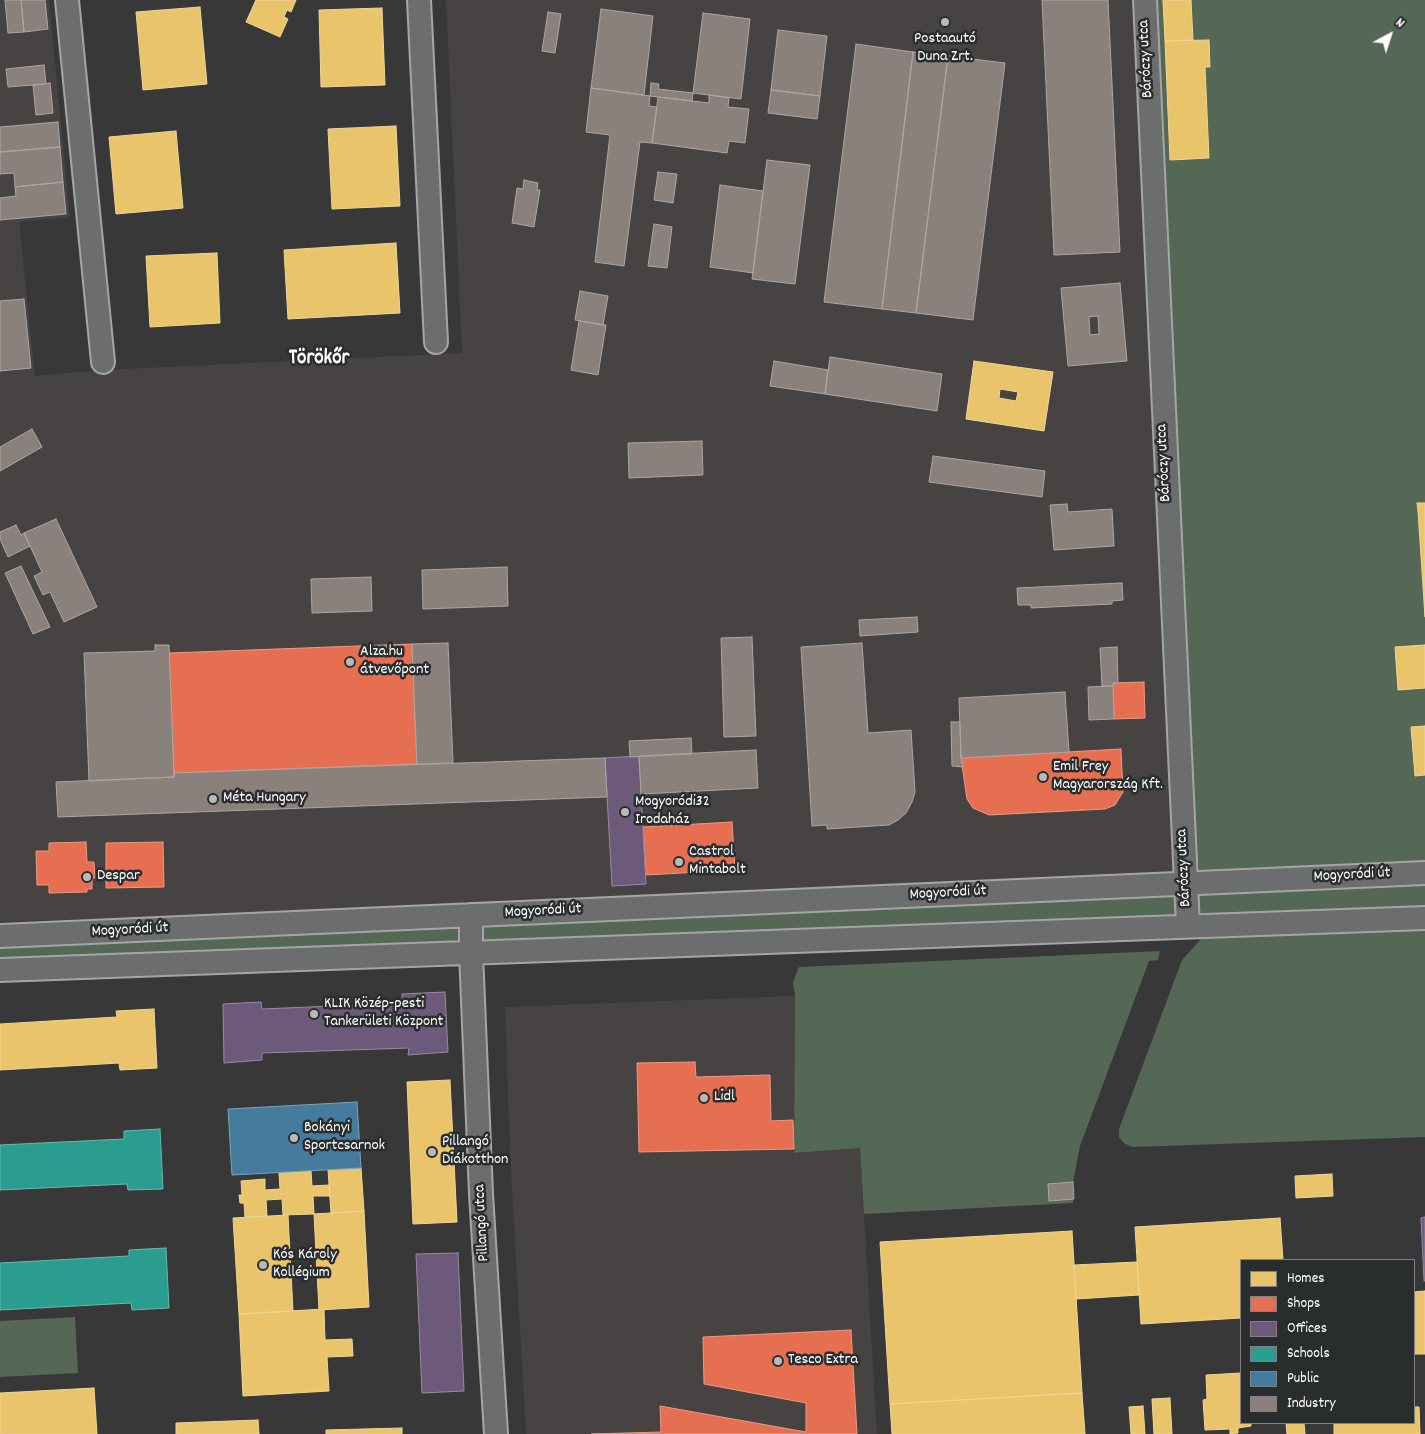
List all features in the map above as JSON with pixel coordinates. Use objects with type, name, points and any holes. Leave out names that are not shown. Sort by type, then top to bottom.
[{"type":"street","points":[[67,0],[103,362]]},
{"type":"street","points":[[419,0],[436,342]]},
{"type":"street","name":"Báróczy utca","points":[[1145,0],[1188,926]]},
{"type":"street","name":"Mogyoródi út","points":[[0,936],[1425,873]]},
{"type":"street","points":[[471,915],[471,952]]},
{"type":"street","name":"Mogyoródi út","points":[[0,970],[1425,918]]},
{"type":"street","name":"Pillangó utca","points":[[471,952],[480,1194],[496,1434]]},
{"type":"shaded area","points":[[0,0],[49,0],[70,217],[19,222],[35,376],[103,370],[462,353],[446,0],[1140,0],[1182,883],[0,922]]},
{"type":"shaded area","points":[[795,996],[794,1153],[860,1148],[877,1434],[526,1434],[511,1172],[505,1007]]},
{"type":"green space","points":[[1145,0],[1425,0],[1425,918],[0,970],[0,936],[1186,884]]},
{"type":"green space","points":[[1425,928],[1425,1137],[1133,1147],[1125,1144],[1119,1137],[1119,1129],[1182,960],[1201,939]]},
{"type":"green space","points":[[1160,951],[1158,960],[1149,961],[1080,1146],[1073,1182],[1073,1203],[864,1214],[860,1148],[794,1153],[795,996],[793,982],[799,967]]},
{"type":"green space","points":[[75,1317],[78,1373],[0,1377],[0,1321]]},
{"type":"building: Homes","points":[[256,0],[296,0],[291,12],[287,10],[284,17],[288,19],[280,37],[246,22]]},
{"type":"building: Homes","points":[[1163,0],[1191,0],[1193,40],[1165,41]]},
{"type":"building: Homes","points":[[200,7],[207,84],[143,90],[136,12]]},
{"type":"building: Homes","points":[[382,8],[385,85],[321,87],[319,10]]},
{"type":"building: Homes","points":[[1209,40],[1210,67],[1205,67],[1209,158],[1170,160],[1165,41]]},
{"type":"building: Homes","points":[[396,126],[400,206],[332,209],[328,129]]},
{"type":"building: Homes","points":[[176,131],[183,208],[116,214],[109,137]]},
{"type":"building: Homes","points":[[396,243],[400,313],[288,319],[284,250]]},
{"type":"building: Homes","points":[[217,253],[220,323],[150,327],[146,256]]},
{"type":"building: Homes","points":[[974,361],[1053,372],[1044,431],[966,419]],"holes":[[[1000,389],[1018,392],[1016,401],[999,398]]]},
{"type":"building: Homes","points":[[1417,503],[1425,503],[1425,617],[1418,511]]},
{"type":"building: Homes","points":[[1425,645],[1425,688],[1398,690],[1395,647]]},
{"type":"building: Homes","points":[[1425,726],[1425,775],[1415,776],[1411,727]]},
{"type":"building: Homes","points":[[154,1009],[157,1068],[120,1070],[119,1063],[0,1070],[0,1024],[117,1017],[116,1011]]},
{"type":"building: Homes","name":"Pillangó Diákotthon","points":[[450,1080],[457,1222],[413,1224],[407,1082]]},
{"type":"building: Homes","points":[[361,1168],[364,1211],[331,1213],[328,1170]]},
{"type":"building: Homes","points":[[311,1171],[312,1186],[329,1185],[330,1196],[313,1196],[314,1214],[283,1215],[282,1199],[266,1200],[267,1216],[245,1217],[244,1203],[240,1203],[239,1195],[242,1195],[241,1181],[265,1179],[265,1190],[280,1189],[279,1173]]},
{"type":"building: Homes","points":[[1332,1174],[1333,1196],[1296,1198],[1295,1176]]},
{"type":"building: Homes","points":[[364,1211],[369,1307],[319,1310],[314,1214]]},
{"type":"building: Homes","name":"Kós Károly Kollégium","points":[[288,1215],[293,1311],[239,1314],[233,1218]]},
{"type":"building: Homes","points":[[1280,1218],[1283,1259],[1240,1259],[1240,1318],[1141,1324],[1135,1227]]},
{"type":"building: Homes","points":[[1072,1231],[1082,1393],[890,1404],[880,1242]]},
{"type":"building: Homes","points":[[1137,1262],[1139,1295],[1076,1299],[1074,1265]]},
{"type":"building: Homes","points":[[1425,1291],[1425,1354],[1415,1354],[1415,1292]]},
{"type":"building: Homes","points":[[324,1309],[325,1340],[352,1339],[353,1356],[327,1357],[329,1391],[243,1396],[239,1314]]},
{"type":"building: Homes","points":[[1240,1373],[1240,1424],[1251,1424],[1251,1426],[1238,1428],[1238,1433],[1230,1434],[1230,1429],[1205,1430],[1203,1400],[1207,1399],[1206,1375]]},
{"type":"building: Homes","points":[[94,1388],[97,1434],[0,1434],[0,1393]]},
{"type":"building: Homes","points":[[1082,1393],[1085,1434],[892,1434],[890,1404]]},
{"type":"building: Homes","points":[[1170,1398],[1172,1434],[1154,1434],[1152,1399]]},
{"type":"building: Homes","points":[[1143,1406],[1145,1434],[1131,1434],[1129,1407]]},
{"type":"building: Homes","points":[[1415,1407],[1419,1407],[1420,1434],[1334,1434],[1334,1424],[1415,1424]]},
{"type":"building: Homes","points":[[258,1420],[259,1434],[176,1434],[176,1423]]},
{"type":"building: Homes","points":[[1286,1424],[1304,1424],[1305,1434],[1287,1434]]},
{"type":"building: Homes","points":[[402,1428],[402,1434],[326,1434],[326,1430]]},
{"type":"building: Shops","points":[[412,644],[417,764],[174,773],[169,653]]},
{"type":"building: Shops","points":[[1144,682],[1145,718],[1114,719],[1113,683]]},
{"type":"building: Shops","name":"Emil Frey Magyarország Kft.","points":[[1121,749],[1123,792],[1115,805],[1105,809],[989,815],[973,808],[967,799],[961,758]]},
{"type":"building: Shops","points":[[732,822],[735,870],[646,875],[643,827]]},
{"type":"building: Shops","points":[[86,842],[87,862],[94,862],[95,878],[92,878],[92,889],[87,889],[87,892],[49,893],[49,885],[37,885],[36,851],[49,851],[49,843]]},
{"type":"building: Shops","points":[[163,842],[164,887],[106,888],[106,843]]},
{"type":"building: Shops","name":"Lidl","points":[[695,1062],[696,1077],[770,1075],[771,1121],[793,1120],[794,1149],[639,1152],[637,1063]]},
{"type":"building: Shops","name":"Tesco Extra","points":[[851,1330],[857,1434],[591,1434],[661,1432],[660,1406],[806,1432],[806,1403],[704,1384],[703,1337]]},
{"type":"building: Offices","name":"Mogyoródi32 Irodaház","points":[[639,756],[646,884],[612,886],[605,758]]},
{"type":"building: Offices","points":[[445,992],[448,1052],[408,1055],[409,1048],[262,1053],[262,1060],[224,1063],[223,1004],[261,1002],[262,1009],[402,1003],[402,994]]},
{"type":"building: Offices","points":[[1425,1217],[1425,1281],[1424,1281],[1421,1218]]},
{"type":"building: Offices","points":[[458,1253],[464,1391],[422,1393],[416,1254]]},
{"type":"building: Schools","points":[[160,1129],[163,1189],[128,1190],[127,1184],[0,1190],[0,1145],[124,1139],[124,1131]]},
{"type":"building: Schools","points":[[166,1248],[169,1308],[132,1310],[131,1303],[0,1310],[0,1263],[129,1256],[129,1250]]},
{"type":"building: Public","name":"Bokányi Sportcsarnok","points":[[357,1102],[361,1168],[232,1175],[228,1109]]},
{"type":"building: Industry","points":[[5,0],[21,0],[24,32],[8,33]]},
{"type":"building: Industry","points":[[21,0],[45,0],[48,29],[24,32]]},
{"type":"building: Industry","points":[[1042,0],[1108,0],[1120,252],[1054,255]]},
{"type":"building: Industry","points":[[601,9],[653,16],[644,95],[591,88]]},
{"type":"building: Industry","points":[[548,12],[561,14],[555,53],[542,51]]},
{"type":"building: Industry","points":[[703,13],[750,19],[741,99],[693,93]]},
{"type":"building: Industry","points":[[778,30],[827,36],[820,96],[771,90]]},
{"type":"building: Industry","points":[[856,44],[913,52],[882,309],[824,302]]},
{"type":"building: Industry","points":[[913,52],[948,56],[916,313],[882,309]]},
{"type":"building: Industry","points":[[948,56],[1005,63],[973,320],[916,313]]},
{"type":"building: Industry","points":[[44,65],[46,84],[8,87],[6,69]]},
{"type":"building: Industry","points":[[50,83],[53,113],[36,115],[33,85]]},
{"type":"building: Industry","points":[[651,83],[659,84],[658,89],[693,93],[692,101],[650,96]]},
{"type":"building: Industry","points":[[591,88],[650,96],[649,106],[657,107],[652,143],[640,142],[624,266],[595,262],[610,135],[586,132]]},
{"type":"building: Industry","points":[[771,90],[820,96],[817,119],[768,113]]},
{"type":"building: Industry","points":[[709,95],[729,98],[728,107],[749,109],[745,143],[729,141],[727,153],[652,143],[658,97],[709,103]]},
{"type":"building: Industry","points":[[58,122],[60,147],[0,152],[0,127]]},
{"type":"building: Industry","points":[[60,147],[63,182],[15,187],[14,173],[0,174],[0,152]]},
{"type":"building: Industry","points":[[767,160],[810,165],[795,284],[752,279]]},
{"type":"building: Industry","points":[[658,172],[677,174],[673,203],[654,200]]},
{"type":"building: Industry","points":[[524,180],[538,183],[537,190],[540,190],[534,227],[512,223],[517,188],[523,189]]},
{"type":"building: Industry","points":[[63,182],[66,214],[0,220],[0,198],[16,196],[15,187]]},
{"type":"building: Industry","points":[[720,185],[763,191],[753,273],[710,267]]},
{"type":"building: Industry","points":[[654,224],[672,227],[667,268],[648,266]]},
{"type":"building: Industry","points":[[1120,283],[1127,361],[1068,366],[1061,288]],"holes":[[[1098,316],[1099,334],[1090,335],[1089,317]]]},
{"type":"building: Industry","points":[[580,291],[608,296],[603,325],[575,320]]},
{"type":"building: Industry","points":[[24,299],[31,368],[0,371],[0,301]]},
{"type":"building: Industry","points":[[579,321],[606,325],[598,375],[571,370]]},
{"type":"building: Industry","points":[[830,357],[942,374],[937,411],[825,394]]},
{"type":"building: Industry","points":[[774,361],[828,370],[825,394],[770,386]]},
{"type":"building: Industry","points":[[32,429],[42,447],[0,471],[0,447]]},
{"type":"building: Industry","points":[[702,441],[703,475],[629,478],[628,443]]},
{"type":"building: Industry","points":[[933,456],[1045,471],[1042,497],[929,482]]},
{"type":"building: Industry","points":[[1067,504],[1068,512],[1112,509],[1114,546],[1054,550],[1050,505]]},
{"type":"building: Industry","points":[[56,519],[97,607],[64,622],[50,592],[43,595],[34,576],[42,572],[24,533]]},
{"type":"building: Industry","points":[[16,525],[21,535],[24,533],[30,546],[8,557],[0,539],[0,532]]},
{"type":"building: Industry","points":[[21,566],[50,627],[33,634],[5,573]]},
{"type":"building: Industry","points":[[507,567],[508,606],[423,609],[422,570]]},
{"type":"building: Industry","points":[[371,577],[372,611],[312,613],[311,579]]},
{"type":"building: Industry","points":[[1122,583],[1123,600],[1112,601],[1112,604],[1031,608],[1031,605],[1018,605],[1017,588]]},
{"type":"building: Industry","points":[[917,617],[918,632],[860,636],[859,620]]},
{"type":"building: Industry","points":[[752,637],[756,736],[724,737],[721,638]]},
{"type":"building: Industry","points":[[448,643],[453,763],[417,764],[412,644]]},
{"type":"building: Industry","points":[[862,643],[868,733],[911,730],[915,792],[906,813],[889,825],[827,829],[827,825],[812,826],[801,647]]},
{"type":"building: Industry","points":[[155,645],[169,645],[174,777],[89,781],[84,653],[155,651]]},
{"type":"building: Industry","points":[[1117,647],[1118,683],[1113,683],[1113,686],[1102,686],[1100,648]]},
{"type":"building: Industry","points":[[1113,686],[1114,719],[1089,720],[1088,687]]},
{"type":"building: Industry","points":[[1065,692],[1069,752],[961,758],[959,698]]},
{"type":"building: Industry","points":[[951,722],[960,722],[963,767],[952,766]]},
{"type":"building: Industry","points":[[691,738],[692,754],[630,757],[629,741]]},
{"type":"building: Industry","points":[[756,750],[758,788],[641,794],[639,756]]},
{"type":"building: Industry","points":[[605,758],[607,797],[58,817],[56,782],[174,777],[174,773]]},
{"type":"building: Industry","points":[[1073,1182],[1074,1199],[1049,1201],[1048,1184]]},
{"type":"place","name":"Postaautó Duna Zrt.","points":[[945,22]]},
{"type":"place","name":"Alza.hu átvevőpont","points":[[350,662]]},
{"type":"place","name":"Emil Frey Magyarország Kft.","points":[[1043,777]]},
{"type":"place","name":"Méta Hungary","points":[[213,799]]},
{"type":"place","name":"Mogyoródi32 Irodaház","points":[[625,812]]},
{"type":"place","name":"Castrol Mintabolt","points":[[679,862]]},
{"type":"place","name":"Despar","points":[[87,877]]},
{"type":"place","name":"KLIK Közép-pesti Tankerületi Központ","points":[[314,1014]]},
{"type":"place","name":"Lidl","points":[[704,1098]]},
{"type":"place","name":"Bokányi Sportcsarnok","points":[[294,1138]]},
{"type":"place","name":"Pillangó Diákotthon","points":[[432,1152]]},
{"type":"place","name":"Kós Károly Kollégium","points":[[263,1265]]},
{"type":"place","name":"Tesco Extra","points":[[778,1361]]},
{"type":"district","name":"Törökőr","points":[[319,360]]}]
